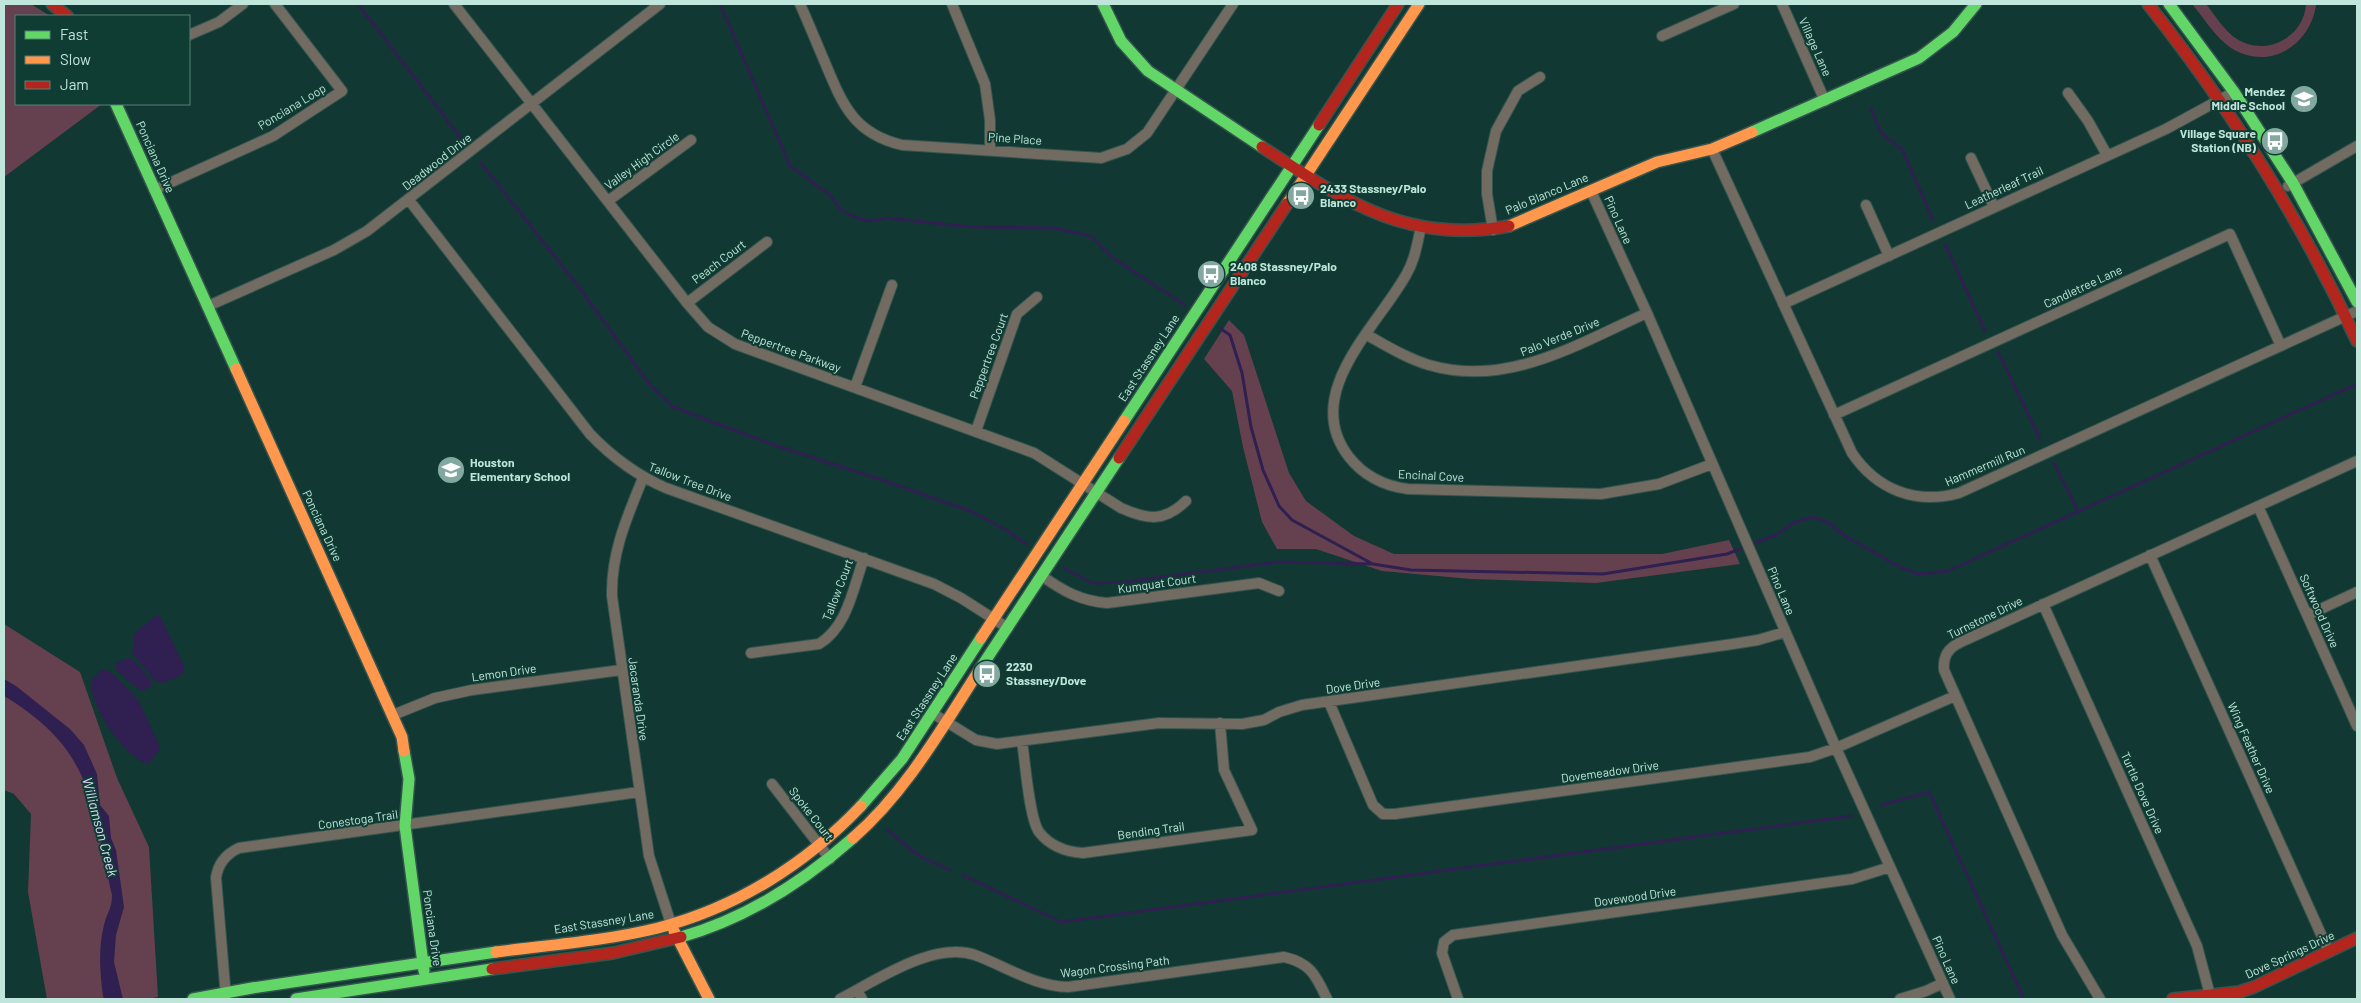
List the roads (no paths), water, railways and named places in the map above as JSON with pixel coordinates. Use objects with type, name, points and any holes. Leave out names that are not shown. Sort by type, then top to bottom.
[{"type":"main road","points":[[52,4],[66,15]]},
{"type":"main road","name":"Palo Blanco Lane","points":[[1103,4],[1127,52],[1148,72],[1291,167],[1358,207],[1421,227],[1457,233],[1493,230],[1530,218],[1672,157],[1712,149],[1825,101],[1919,58],[1953,32],[1976,4]]},
{"type":"main road","name":"East Stassney Lane","points":[[193,999],[226,996],[423,962],[614,936],[672,924],[726,903],[757,888],[790,868],[819,846],[850,820],[882,786],[902,759],[1398,4]]},
{"type":"main road","points":[[296,999],[618,952],[677,938],[703,930],[754,908],[796,884],[830,859],[884,810],[913,771],[1419,4]]},
{"type":"main road","points":[[2148,4],[2219,100],[2278,191],[2346,316],[2357,341]]},
{"type":"main road","points":[[2169,4],[2234,92],[2293,183],[2357,302]]},
{"type":"main road","name":"Ponciana Drive","points":[[116,105],[402,737],[408,763],[405,826],[426,979]]},
{"type":"main road","points":[[672,924],[677,938],[709,999]]},
{"type":"main road","name":"Dove Springs Drive","points":[[2173,999],[2210,996],[2254,988],[2357,938]]},
{"type":"street","points":[[190,35],[219,22],[243,4]]},
{"type":"street","name":"Ponciana Loop","points":[[154,190],[272,136],[342,91],[275,4]]},
{"type":"street","name":"Peppertree Parkway","points":[[454,4],[687,303],[708,327],[735,344],[1034,453],[1121,508],[1152,517],[1170,514],[1186,501]]},
{"type":"street","name":"Deadwood Drive","points":[[208,306],[334,250],[367,231],[660,4]]},
{"type":"street","name":"Pine Place","points":[[800,4],[840,99],[851,116],[866,130],[882,139],[902,145],[1101,158],[1132,146],[1147,133],[1233,4]]},
{"type":"street","points":[[952,4],[985,84],[990,120],[990,150]]},
{"type":"street","points":[[1662,36],[1734,4]]},
{"type":"street","name":"Village Lane","points":[[1782,4],[1825,101]]},
{"type":"street","points":[[1493,230],[1487,194],[1490,150],[1505,112],[1518,90],[1540,77]]},
{"type":"street","name":"Leatherleaf Trail","points":[[1783,304],[2166,129],[2234,92]]},
{"type":"street","points":[[2068,93],[2088,121],[2107,155]]},
{"type":"street","name":"Valley High Circle","points":[[608,201],[691,140]]},
{"type":"street","points":[[2278,191],[2357,146]]},
{"type":"street","name":"Hammermill Run","points":[[1712,149],[1852,453],[1877,481],[1908,495],[1929,498],[1959,493],[2357,311]]},
{"type":"street","points":[[1972,158],[1994,207]]},
{"type":"street","name":"Pino Lane","points":[[1591,191],[1647,314],[1836,748],[1950,999]]},
{"type":"street","name":"Tallow Tree Drive","points":[[409,200],[590,434],[613,456],[643,478],[947,590],[1008,628]]},
{"type":"street","points":[[1866,205],[1890,256]]},
{"type":"street","name":"Encinal Cove","points":[[1421,227],[1410,267],[1339,379],[1335,395],[1334,416],[1338,435],[1347,454],[1361,470],[1387,485],[1408,489],[1601,494],[1659,484],[1712,464]]},
{"type":"street","name":"Candletree Lane","points":[[1834,415],[2230,234],[2281,346]]},
{"type":"street","name":"Peach Court","points":[[687,303],[767,242]]},
{"type":"street","points":[[856,388],[892,285]]},
{"type":"street","name":"Peppertree Court","points":[[976,431],[1017,314],[1037,297]]},
{"type":"street","name":"Palo Verde Drive","points":[[1367,335],[1405,356],[1435,366],[1460,371],[1501,370],[1546,358],[1647,314]]},
{"type":"street","name":"Turnstone Drive","points":[[2100,999],[2062,935],[1944,670],[1945,655],[1953,645],[2357,460]]},
{"type":"street","name":"Jacaranda Drive","points":[[643,478],[617,545],[611,578],[612,596],[621,670],[649,856],[672,924]]},
{"type":"street","name":"Softwood Drive","points":[[2258,506],[2357,726]]},
{"type":"street","name":"Wing Feather Drive","points":[[2150,554],[2329,952]]},
{"type":"street","name":"Tallow Court","points":[[751,653],[818,644],[828,638],[840,623],[864,558]]},
{"type":"street","name":"Kumquat Court","points":[[1045,572],[1072,595],[1094,602],[1107,603],[1260,583],[1280,591]]},
{"type":"street","points":[[2308,615],[2357,592]]},
{"type":"street","name":"Turtle Dove Drive","points":[[2043,604],[2197,946],[2210,996]]},
{"type":"street","name":"Dove Drive","points":[[932,713],[976,740],[997,744],[1160,723],[1242,724],[1264,720],[1279,712],[1302,706],[1733,644],[1758,640],[1785,632]]},
{"type":"street","name":"Lemon Drive","points":[[393,715],[435,698],[472,690],[621,670]]},
{"type":"street","name":"Dovemeadow Drive","points":[[1329,702],[1373,805],[1382,814],[1395,814],[1810,757],[1836,748],[1955,696]]},
{"type":"street","name":"Bending Trail","points":[[1022,741],[1033,815],[1039,831],[1052,844],[1068,852],[1083,853],[1252,830],[1224,770],[1220,723]]},
{"type":"street","name":"Spoke Court","points":[[772,784],[830,859]]},
{"type":"street","name":"Conestoga Trail","points":[[226,996],[216,878],[218,867],[226,856],[239,848],[639,792]]},
{"type":"street","name":"Dovewood Drive","points":[[1458,999],[1442,953],[1444,942],[1453,935],[1836,882],[1865,876],[1890,867]]},
{"type":"street","name":"Wagon Crossing Path","points":[[840,999],[859,995],[923,957],[955,952],[973,955],[1040,984],[1068,987],[1284,957],[1303,963],[1309,968],[1315,974],[1328,999]]},
{"type":"street","points":[[1900,999],[1926,991],[1943,983]]},
{"type":"water","points":[[156,616],[160,616],[185,668],[182,675],[163,683],[155,681],[132,653],[135,632]]},
{"type":"water","points":[[128,658],[135,661],[151,681],[151,687],[140,691],[116,670],[115,663]]},
{"type":"water","points":[[102,670],[112,673],[138,699],[160,750],[148,764],[138,759],[118,741],[102,716],[92,691],[91,680]]},
{"type":"water","name":"Williamson Creek","points":[[4,679],[16,686],[70,729],[84,745],[97,774],[100,805],[109,816],[111,838],[116,850],[124,907],[116,935],[114,962],[123,999],[104,999],[103,996],[100,952],[104,925],[112,895],[98,828],[83,778],[70,754],[54,735],[25,709],[4,696]]},
{"type":"waterway","points":[[358,4],[464,142]]},
{"type":"waterway","points":[[720,4],[790,166],[830,195],[841,210],[860,219],[870,221],[887,218],[972,227],[1053,228],[1091,236],[1113,258],[1185,305]]},
{"type":"waterway","points":[[1871,109],[1882,134],[1902,149],[1933,220]]},
{"type":"waterway","points":[[481,163],[581,290],[650,385],[673,407],[771,444],[973,512],[1008,531],[1026,544]]},
{"type":"waterway","points":[[1945,244],[1985,331]]},
{"type":"waterway","points":[[1221,329],[1230,335],[1242,373],[1251,427],[1263,470],[1279,506],[1292,520],[1371,563]]},
{"type":"waterway","points":[[1998,352],[2040,439]]},
{"type":"waterway","points":[[1064,568],[1093,583],[1124,582],[1278,562],[1373,564],[1411,570],[1603,574],[1727,554],[1776,535],[1795,522],[1814,517],[1831,524],[1845,536],[1900,567],[1919,574],[1948,571],[2357,384]]},
{"type":"waterway","points":[[2054,463],[2078,511]]},
{"type":"waterway","points":[[1881,805],[1929,792],[2024,999]]},
{"type":"waterway","points":[[963,875],[1061,922],[1851,816]]},
{"type":"waterway","points":[[887,830],[921,857],[950,870]]},
{"type":"place","name":"Mendez Middle School","points":[[2304,99]]},
{"type":"place","name":"Village Square Station (NB)","points":[[2275,141]]},
{"type":"place","name":"2433 Stassney/Palo Blanco","points":[[1301,196]]},
{"type":"place","name":"2408 Stassney/Palo Blanco","points":[[1211,274]]},
{"type":"place","name":"Houston Elementary School","points":[[451,470]]},
{"type":"place","name":"2230 Stassney/Dove","points":[[987,674]]}]
